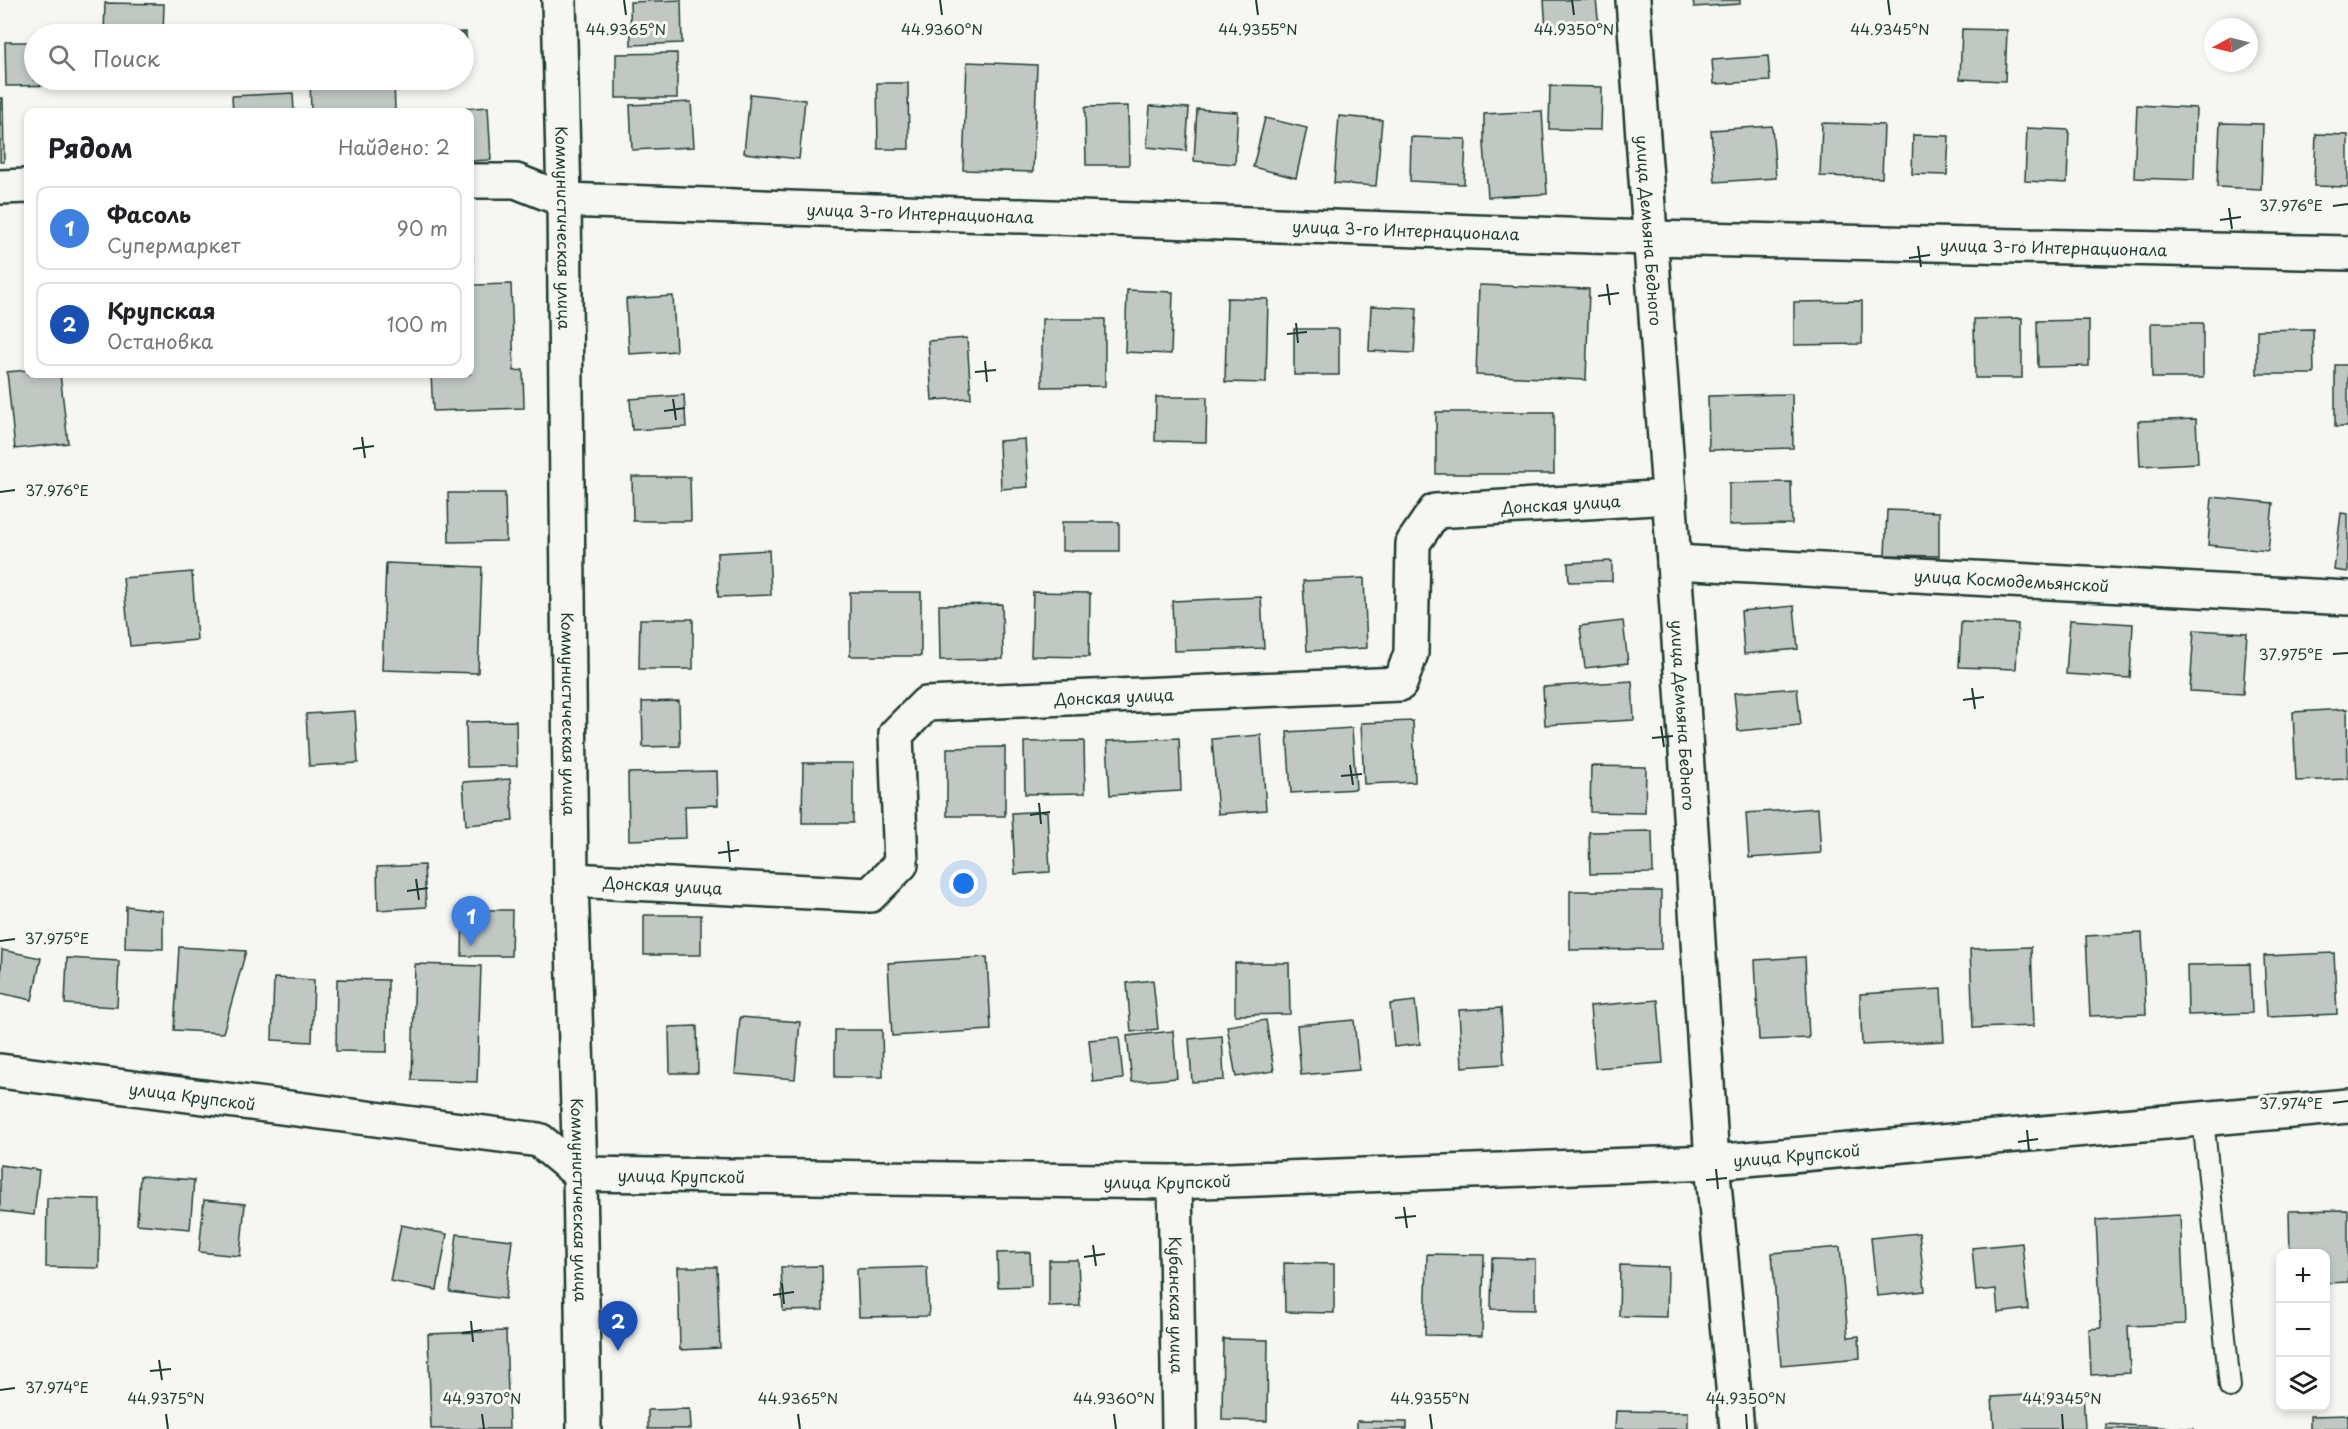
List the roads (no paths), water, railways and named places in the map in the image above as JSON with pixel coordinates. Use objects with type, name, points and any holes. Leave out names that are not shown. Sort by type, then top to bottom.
[{"type":"street","name":"Коммунистическая улица","points":[[559,0],[564,200],[571,880],[580,1174],[584,1429]]},
{"type":"street","name":"улица Демьяна Бедного","points":[[1633,0],[1670,497],[1712,1162],[1737,1429]]},
{"type":"street","name":"улица 3-го Интернационала","points":[[474,181],[516,181],[564,200],[1649,238],[2348,253]]},
{"type":"street","points":[[0,187],[24,186]]},
{"type":"street","name":"Донская улица","points":[[571,880],[870,895],[901,864],[896,734],[926,704],[1400,684],[1412,653],[1413,543],[1435,511],[1670,497]]},
{"type":"street","name":"улица Космодемьянской","points":[[1674,562],[2348,598]]},
{"type":"street","name":"улица Крупской","points":[[0,1071],[539,1140],[580,1174],[1175,1182],[1712,1162],[2348,1106]]},
{"type":"street","name":"Кубанская улица","points":[[1175,1182],[1179,1429]]},
{"type":"lane","points":[[2203,1118],[2230,1387]]},
{"type":"place","name":"Фасоль","points":[[471,946]]},
{"type":"place","name":"Крупская","points":[[618,1351]]}]
